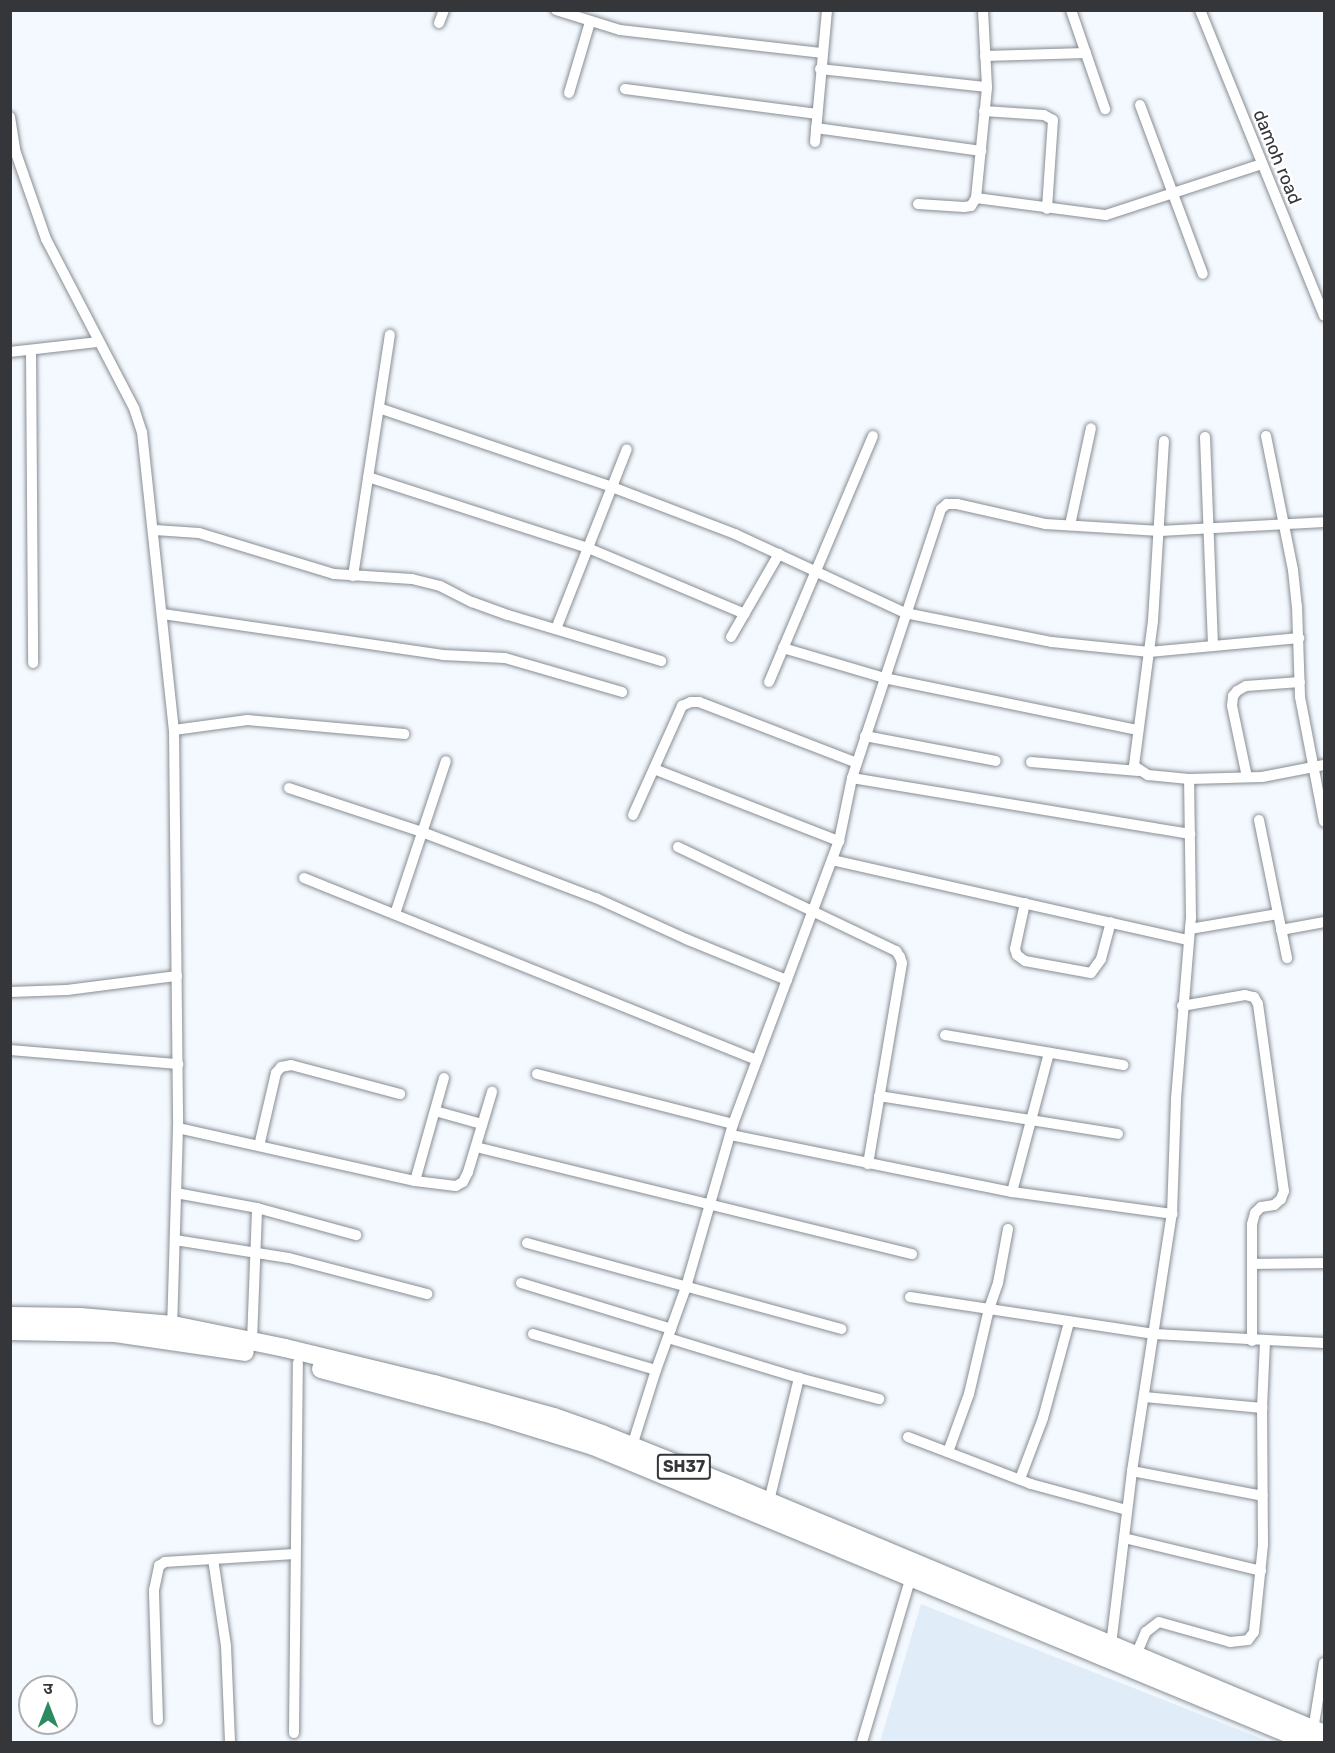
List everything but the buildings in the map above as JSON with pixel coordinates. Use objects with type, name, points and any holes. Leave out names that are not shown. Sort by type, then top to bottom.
[{"type":"main road","name":"SH37","points":[[10,1316],[80,1317],[172,1332],[252,1341],[445,1387],[554,1418],[632,1446],[769,1501],[1136,1655],[1315,1735]]},
{"type":"main road","name":"SH37","points":[[10,1331],[172,1332],[483,1412],[593,1446],[911,1577],[1315,1735]]},
{"type":"street","points":[[439,23],[444,10]]},
{"type":"street","points":[[556,10],[620,30],[821,53]]},
{"type":"street","points":[[814,142],[827,10]]},
{"type":"street","points":[[918,204],[964,207],[971,206],[976,198],[987,87],[983,10]]},
{"type":"street","points":[[1071,10],[1105,109]]},
{"type":"street","name":"damoh road","points":[[1200,10],[1324,316]]},
{"type":"street","points":[[569,93],[590,22]]},
{"type":"street","points":[[985,56],[1086,53]]},
{"type":"street","points":[[820,69],[987,87]]},
{"type":"street","points":[[625,89],[817,114]]},
{"type":"street","points":[[1140,105],[1203,274]]},
{"type":"street","points":[[984,111],[1044,115],[1053,120],[1047,208]]},
{"type":"street","points":[[10,117],[16,153],[46,239],[134,408],[142,432],[155,530],[174,730],[178,1128],[172,1332]]},
{"type":"street","points":[[816,128],[981,151]]},
{"type":"street","points":[[976,198],[1106,215],[1262,164]]},
{"type":"street","points":[[353,576],[390,335]]},
{"type":"street","points":[[10,352],[98,342]]},
{"type":"street","points":[[31,351],[33,663]]},
{"type":"street","points":[[379,408],[612,487],[735,534],[905,613],[1052,642],[1149,652],[1299,638]]},
{"type":"street","points":[[1070,525],[1091,428]]},
{"type":"street","points":[[769,682],[873,436]]},
{"type":"street","points":[[1205,436],[1213,646]]},
{"type":"street","points":[[1266,436],[1293,570],[1300,682],[1324,822]]},
{"type":"street","points":[[1139,771],[1134,766],[1149,652],[1160,531],[1164,441]]},
{"type":"street","points":[[556,629],[627,449]]},
{"type":"street","points":[[368,477],[588,548],[745,614]]},
{"type":"street","points":[[632,1446],[686,1287],[732,1130],[832,860],[865,736],[941,509],[947,504],[1045,524],[1160,531],[1324,522]]},
{"type":"street","points":[[155,530],[200,533],[334,574],[389,576],[440,586],[472,602],[661,661]]},
{"type":"street","points":[[731,637],[779,554]]},
{"type":"street","points":[[163,614],[443,656],[505,658],[622,692]]},
{"type":"street","points":[[783,648],[884,678],[1137,730]]},
{"type":"street","points":[[1247,777],[1232,706],[1233,696],[1237,691],[1246,687],[1300,682]]},
{"type":"street","points":[[633,815],[682,706],[691,702],[699,702],[857,763]]},
{"type":"street","points":[[174,730],[247,720],[405,734]]},
{"type":"street","points":[[865,736],[996,761]]},
{"type":"street","points":[[394,914],[446,761]]},
{"type":"street","points":[[1031,762],[1139,771],[1148,775],[1189,779],[1247,777],[1324,765]]},
{"type":"street","points":[[654,769],[838,841]]},
{"type":"street","points":[[852,778],[1190,834]]},
{"type":"street","points":[[1111,1645],[1132,1471],[1172,1214],[1182,1006],[1189,934],[1189,779]]},
{"type":"street","points":[[289,788],[422,832],[596,898],[686,939],[787,980]]},
{"type":"street","points":[[1259,820],[1287,958]]},
{"type":"street","points":[[678,847],[896,951],[900,957],[902,963],[868,1164]]},
{"type":"street","points":[[832,860],[1110,922],[1189,934],[1278,914]]},
{"type":"street","points":[[304,878],[757,1060]]},
{"type":"street","points":[[1025,903],[1015,949],[1017,955],[1025,961],[1091,973],[1101,959],[1110,922]]},
{"type":"street","points":[[1281,930],[1324,922]]},
{"type":"street","points":[[10,992],[39,992],[177,976]]},
{"type":"street","points":[[1182,1006],[1245,995],[1254,997],[1258,1004],[1284,1191],[1281,1199],[1274,1205],[1261,1207],[1252,1224],[1252,1341]]},
{"type":"street","points":[[945,1035],[1123,1065]]},
{"type":"street","points":[[10,1050],[178,1064]]},
{"type":"street","points":[[1012,1192],[1049,1053]]},
{"type":"street","points":[[259,1146],[276,1073],[281,1068],[291,1065],[400,1094]]},
{"type":"street","points":[[537,1074],[732,1130],[868,1164],[1012,1192],[1172,1214]]},
{"type":"street","points":[[415,1181],[444,1078]]},
{"type":"street","points":[[178,1128],[415,1181],[456,1186],[463,1182],[468,1172],[492,1092]]},
{"type":"street","points":[[879,1096],[1118,1134]]},
{"type":"street","points":[[435,1111],[482,1124]]},
{"type":"street","points":[[476,1147],[912,1254]]},
{"type":"street","points":[[176,1193],[257,1208],[356,1235]]},
{"type":"street","points":[[252,1341],[257,1208]]},
{"type":"street","points":[[948,1452],[969,1394],[988,1309],[998,1283],[1008,1229]]},
{"type":"street","points":[[175,1239],[256,1251],[427,1294]]},
{"type":"street","points":[[527,1243],[841,1329]]},
{"type":"street","points":[[1252,1264],[1324,1263]]},
{"type":"street","points":[[521,1283],[799,1378],[879,1398]]},
{"type":"street","points":[[910,1297],[1155,1334],[1252,1341],[1324,1343]]},
{"type":"street","points":[[1020,1479],[1043,1418],[1069,1322]]},
{"type":"street","points":[[533,1334],[656,1370]]},
{"type":"street","points":[[1136,1655],[1146,1632],[1159,1622],[1230,1642],[1241,1643],[1248,1640],[1254,1632],[1261,1571],[1262,1408],[1265,1341]]},
{"type":"street","points":[[294,1733],[294,1554],[298,1364]]},
{"type":"street","points":[[769,1501],[799,1378]]},
{"type":"street","points":[[1144,1397],[1262,1408]]},
{"type":"street","points":[[908,1437],[1020,1479],[1127,1510]]},
{"type":"street","points":[[1132,1471],[1263,1496]]},
{"type":"street","points":[[1124,1538],[1261,1571]]},
{"type":"street","points":[[158,1720],[156,1572],[159,1566],[165,1562],[294,1554]]},
{"type":"street","points":[[213,1559],[226,1646],[230,1743]]},
{"type":"street","points":[[862,1743],[911,1577]]},
{"type":"street","points":[[1315,1735],[1324,1663]]},
{"type":"shaded area","points":[[921,1604],[1245,1732],[1270,1742],[880,1742]]}]
